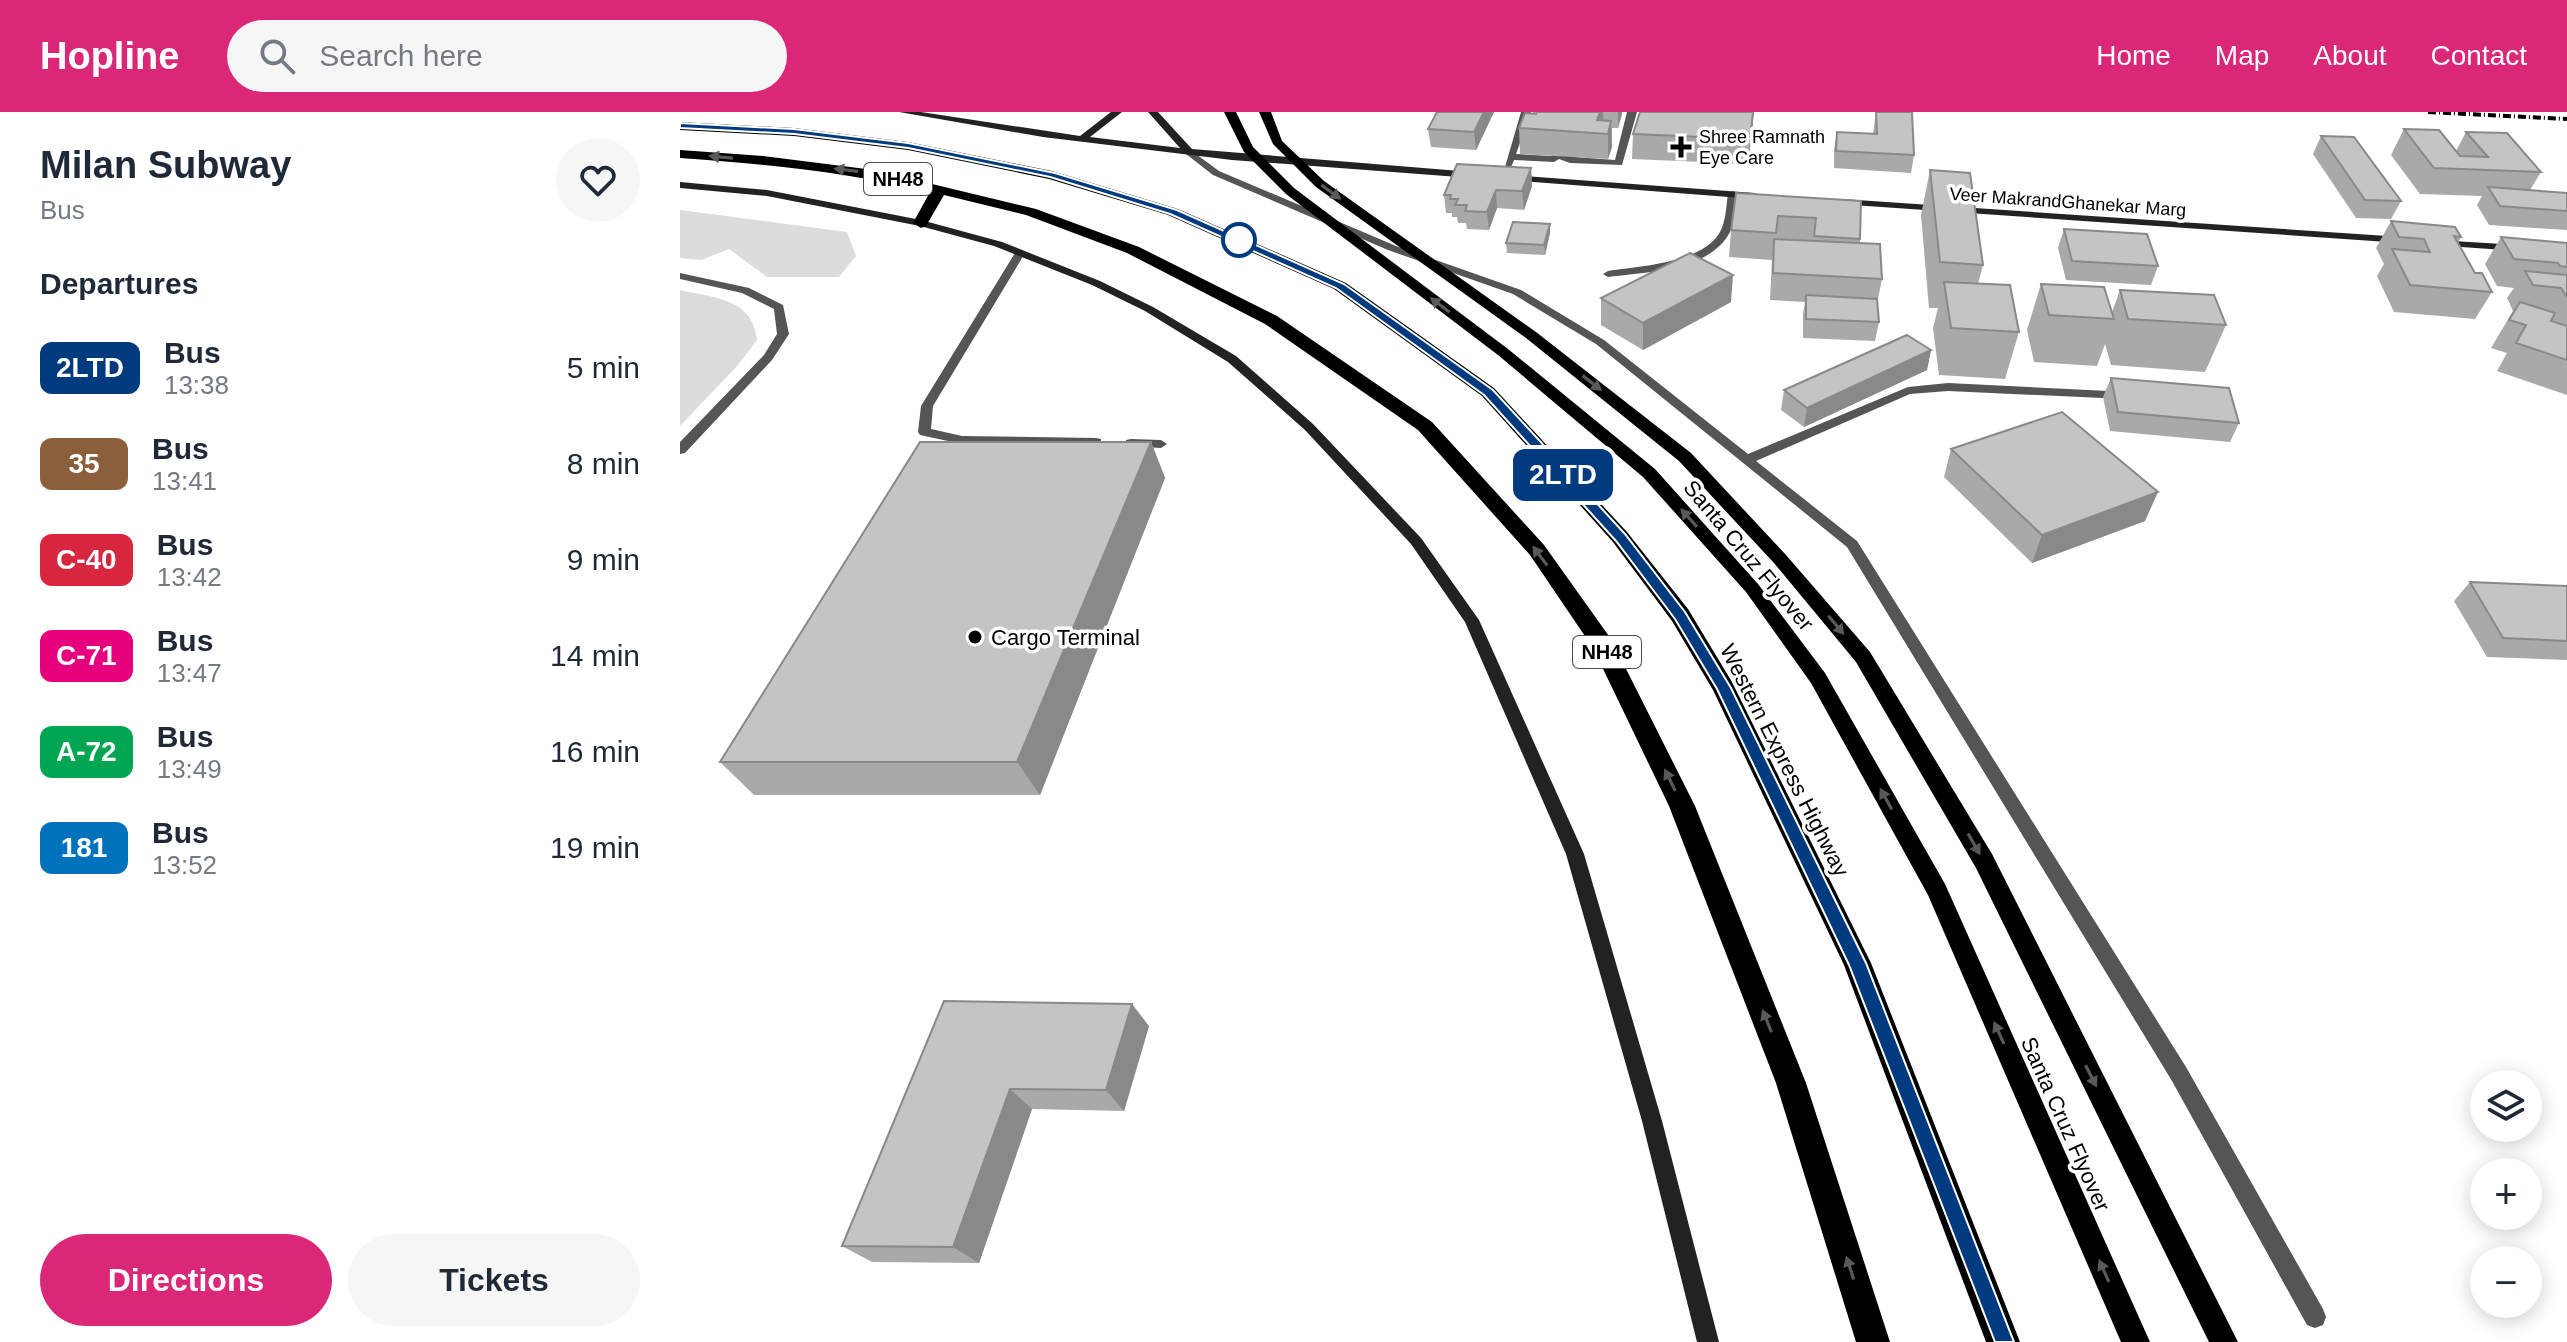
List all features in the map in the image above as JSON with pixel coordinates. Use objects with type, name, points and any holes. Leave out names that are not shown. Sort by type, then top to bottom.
[{"type":"highway","name":"Western Express Highway","points":[[680,126],[794,132],[908,146],[1052,175],[1173,212],[1340,286],[1488,392],[1620,537],[1680,615],[1724,688],[1857,963],[2003,1342]]},
{"type":"highway","name":"NH48","points":[[680,154],[763,160],[874,174],[1031,212],[1133,250],[1271,320],[1425,426],[1537,550],[1603,645],[1682,806],[1791,1083],[1873,1342]]},
{"type":"highway","points":[[921,223],[940,188]]},
{"type":"main road","name":"Santa Cruz Flyover","points":[[1230,112],[1248,149],[1290,191],[1503,352],[1649,473],[1752,588],[1818,678],[1937,891],[2136,1342]]},
{"type":"main road","points":[[1265,112],[1277,142],[1320,184],[1531,335],[1685,457],[1780,559],[1863,657],[1984,861],[2224,1342]]},
{"type":"street","points":[[904,112],[1081,139],[1232,157],[1487,176]]},
{"type":"street","points":[[1081,139],[1117,112]]},
{"type":"street","points":[[1153,112],[1189,152],[1216,173],[1377,242],[1517,292],[1600,342],[1852,544],[2179,1074],[2315,1317]]},
{"type":"street","points":[[1526,112],[1502,177],[1763,196]]},
{"type":"street","points":[[1511,157],[1570,157],[1570,160],[1620,162],[1632,112]]},
{"type":"street","points":[[1594,184],[1601,162]]},
{"type":"street","points":[[680,185],[767,193],[921,223],[1020,253],[1096,283],[1149,309],[1232,359],[1309,427],[1416,541],[1472,620],[1575,854],[1652,1121],[1708,1342]]},
{"type":"street","points":[[1608,274],[1671,264],[1701,255],[1715,246],[1726,232],[1733,194]]},
{"type":"street","name":"Veer MakrandGhanekar Marg","points":[[1837,202],[2408,241]]},
{"type":"street","points":[[2424,242],[2535,249]]},
{"type":"street","points":[[1020,253],[927,406],[924,432],[962,440],[1161,444]]},
{"type":"street","points":[[680,276],[745,290],[779,307],[783,334],[768,357],[680,450]]},
{"type":"street","points":[[1749,459],[1908,391],[1948,387],[2138,395]]},
{"type":"shaded area","points":[[680,210],[847,232],[856,256],[839,277],[767,277],[729,249],[701,260],[680,258]]},
{"type":"shaded area","points":[[680,290],[718,298],[740,308],[754,326],[757,340],[738,365],[680,426]]},
{"type":"building","points":[[1437,112],[1484,112],[1474,132],[1428,129]]},
{"type":"building","points":[[1600,112],[1597,120],[1611,121],[1608,134],[1519,128],[1525,113]]},
{"type":"building","points":[[1640,112],[1753,112],[1750,139],[1633,134]]},
{"type":"building","points":[[1876,112],[1912,112],[1914,155],[1836,151],[1837,132],[1877,134]]},
{"type":"building","points":[[2404,129],[2439,130],[2460,156],[2488,157],[2466,132],[2507,133],[2541,172],[2434,168]]},
{"type":"building","points":[[2321,136],[2354,137],[2401,201],[2365,200]]},
{"type":"building","points":[[1457,164],[1531,168],[1522,191],[1496,190],[1487,212],[1465,211],[1467,205],[1455,205],[1458,199],[1444,195]]},
{"type":"building","points":[[1930,170],[1970,173],[1983,265],[1940,262]]},
{"type":"building","points":[[2488,187],[2567,193],[2567,211],[2500,206]]},
{"type":"building","points":[[1736,193],[1861,201],[1860,239],[1814,236],[1816,218],[1778,216],[1776,233],[1731,230]]},
{"type":"building","points":[[2391,221],[2455,227],[2461,237],[2454,236],[2475,273],[2482,273],[2492,292],[2410,285],[2392,249],[2430,252],[2424,239],[2399,237]]},
{"type":"building","points":[[1513,222],[1550,224],[1544,245],[1506,243]]},
{"type":"building","points":[[2064,229],[2147,234],[2158,266],[2072,261]]},
{"type":"building","points":[[2501,237],[2567,243],[2567,267],[2558,263],[2514,259]]},
{"type":"building","points":[[1774,239],[1880,244],[1882,279],[1773,273]]},
{"type":"building","points":[[1690,253],[1733,275],[1643,323],[1601,298]]},
{"type":"building","points":[[2525,271],[2567,275],[2567,297],[2561,288],[2533,285]]},
{"type":"building","points":[[1944,282],[2010,285],[2019,332],[1951,328]]},
{"type":"building","points":[[2041,284],[2104,287],[2114,319],[2049,315]]},
{"type":"building","points":[[2120,290],[2214,295],[2226,325],[2128,319]]},
{"type":"building","points":[[1806,295],[1877,299],[1879,322],[1806,319]]},
{"type":"building","points":[[2520,302],[2555,313],[2551,321],[2567,326],[2567,360],[2516,343],[2526,325],[2509,320]]},
{"type":"building","points":[[1907,335],[1931,350],[1807,408],[1784,390]]},
{"type":"building","points":[[2111,378],[2229,388],[2239,423],[2118,412]]},
{"type":"building","points":[[2062,412],[2158,492],[2042,535],[1951,449]]},
{"type":"building","name":"Cargo Terminal","points":[[920,442],[1151,442],[1017,762],[720,762]]},
{"type":"building","points":[[2470,582],[2567,586],[2567,641],[2503,638]]},
{"type":"building","points":[[944,1001],[1132,1004],[1106,1090],[1010,1089],[953,1247],[842,1246]]},
{"type":"railway","points":[[2428,112],[2567,119]]},
{"type":"bus line","name":"2LTD","points":[[680,126],[794,132],[908,146],[1093,185],[1173,212],[1340,286],[1488,392],[1620,537],[1680,615],[1724,688],[1857,963],[2003,1342]]},
{"type":"place","name":"Shree Ramnath Eye Care","points":[[1681,147]]},
{"type":"place","name":"Cargo Terminal","points":[[975,637]]}]
